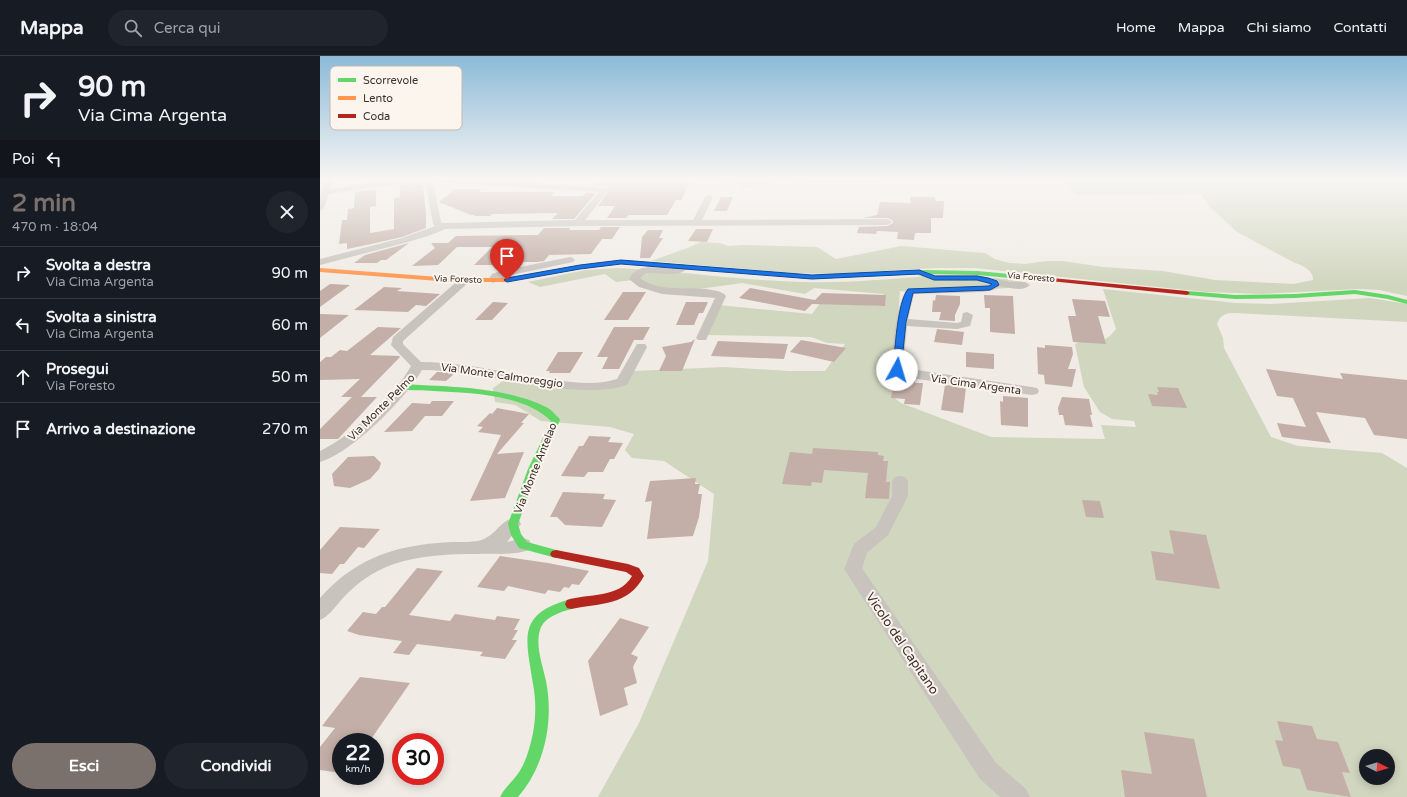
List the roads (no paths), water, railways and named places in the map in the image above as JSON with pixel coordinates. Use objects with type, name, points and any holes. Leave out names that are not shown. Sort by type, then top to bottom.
[{"type":"street","points":[[435,215],[437,224],[443,226],[578,223],[888,222]]},
{"type":"street","points":[[578,223],[585,215]]},
{"type":"street","points":[[696,223],[700,215]]},
{"type":"street","points":[[320,262],[405,240],[431,232],[443,226]]},
{"type":"street","points":[[493,280],[496,276],[570,260]]},
{"type":"street","name":"Via Foresto","points":[[320,270],[465,280],[507,280],[610,262],[646,263],[766,275],[812,277],[950,272],[999,275],[1235,298],[1288,297],[1355,292],[1388,296],[1407,302]]},
{"type":"street","points":[[684,267],[670,271],[643,271],[638,273],[634,279],[640,284],[653,289],[713,293],[721,296],[720,303],[702,338]]},
{"type":"street","points":[[919,272],[934,278],[988,280],[1010,285],[1026,285]]},
{"type":"street","points":[[418,366],[397,345],[397,340],[465,280]]},
{"type":"street","name":"Via Cima Argenta","points":[[988,280],[995,282],[996,285],[983,289],[911,291],[902,322],[897,370],[903,373],[1032,391]]},
{"type":"street","points":[[902,322],[957,326],[966,324],[967,315]]},
{"type":"street","name":"Via Monte Calmoreggio","points":[[418,366],[451,367],[511,378],[557,384],[608,387],[618,385],[622,382],[641,347]]},
{"type":"street","name":"Via Monte Pelmo","points":[[320,457],[339,447],[353,436],[416,373],[418,366]]},
{"type":"street","name":"Via Monte Antelao","points":[[403,387],[477,392],[502,396],[546,409],[552,414],[556,420],[533,470],[513,524],[516,536],[523,544]]},
{"type":"street","name":"Vicolo del Capitano","points":[[900,480],[900,496],[882,531],[860,549],[853,569],[988,771],[1018,797]]},
{"type":"street","points":[[480,547],[500,538],[513,524]]},
{"type":"street","points":[[320,612],[327,603],[350,581],[368,567],[389,559],[419,552],[480,547],[508,549],[523,544],[554,554],[628,568],[635,571],[638,576],[635,584],[628,590],[555,609],[542,618],[535,627],[534,643],[543,695],[543,720],[526,775],[508,797]]}]
